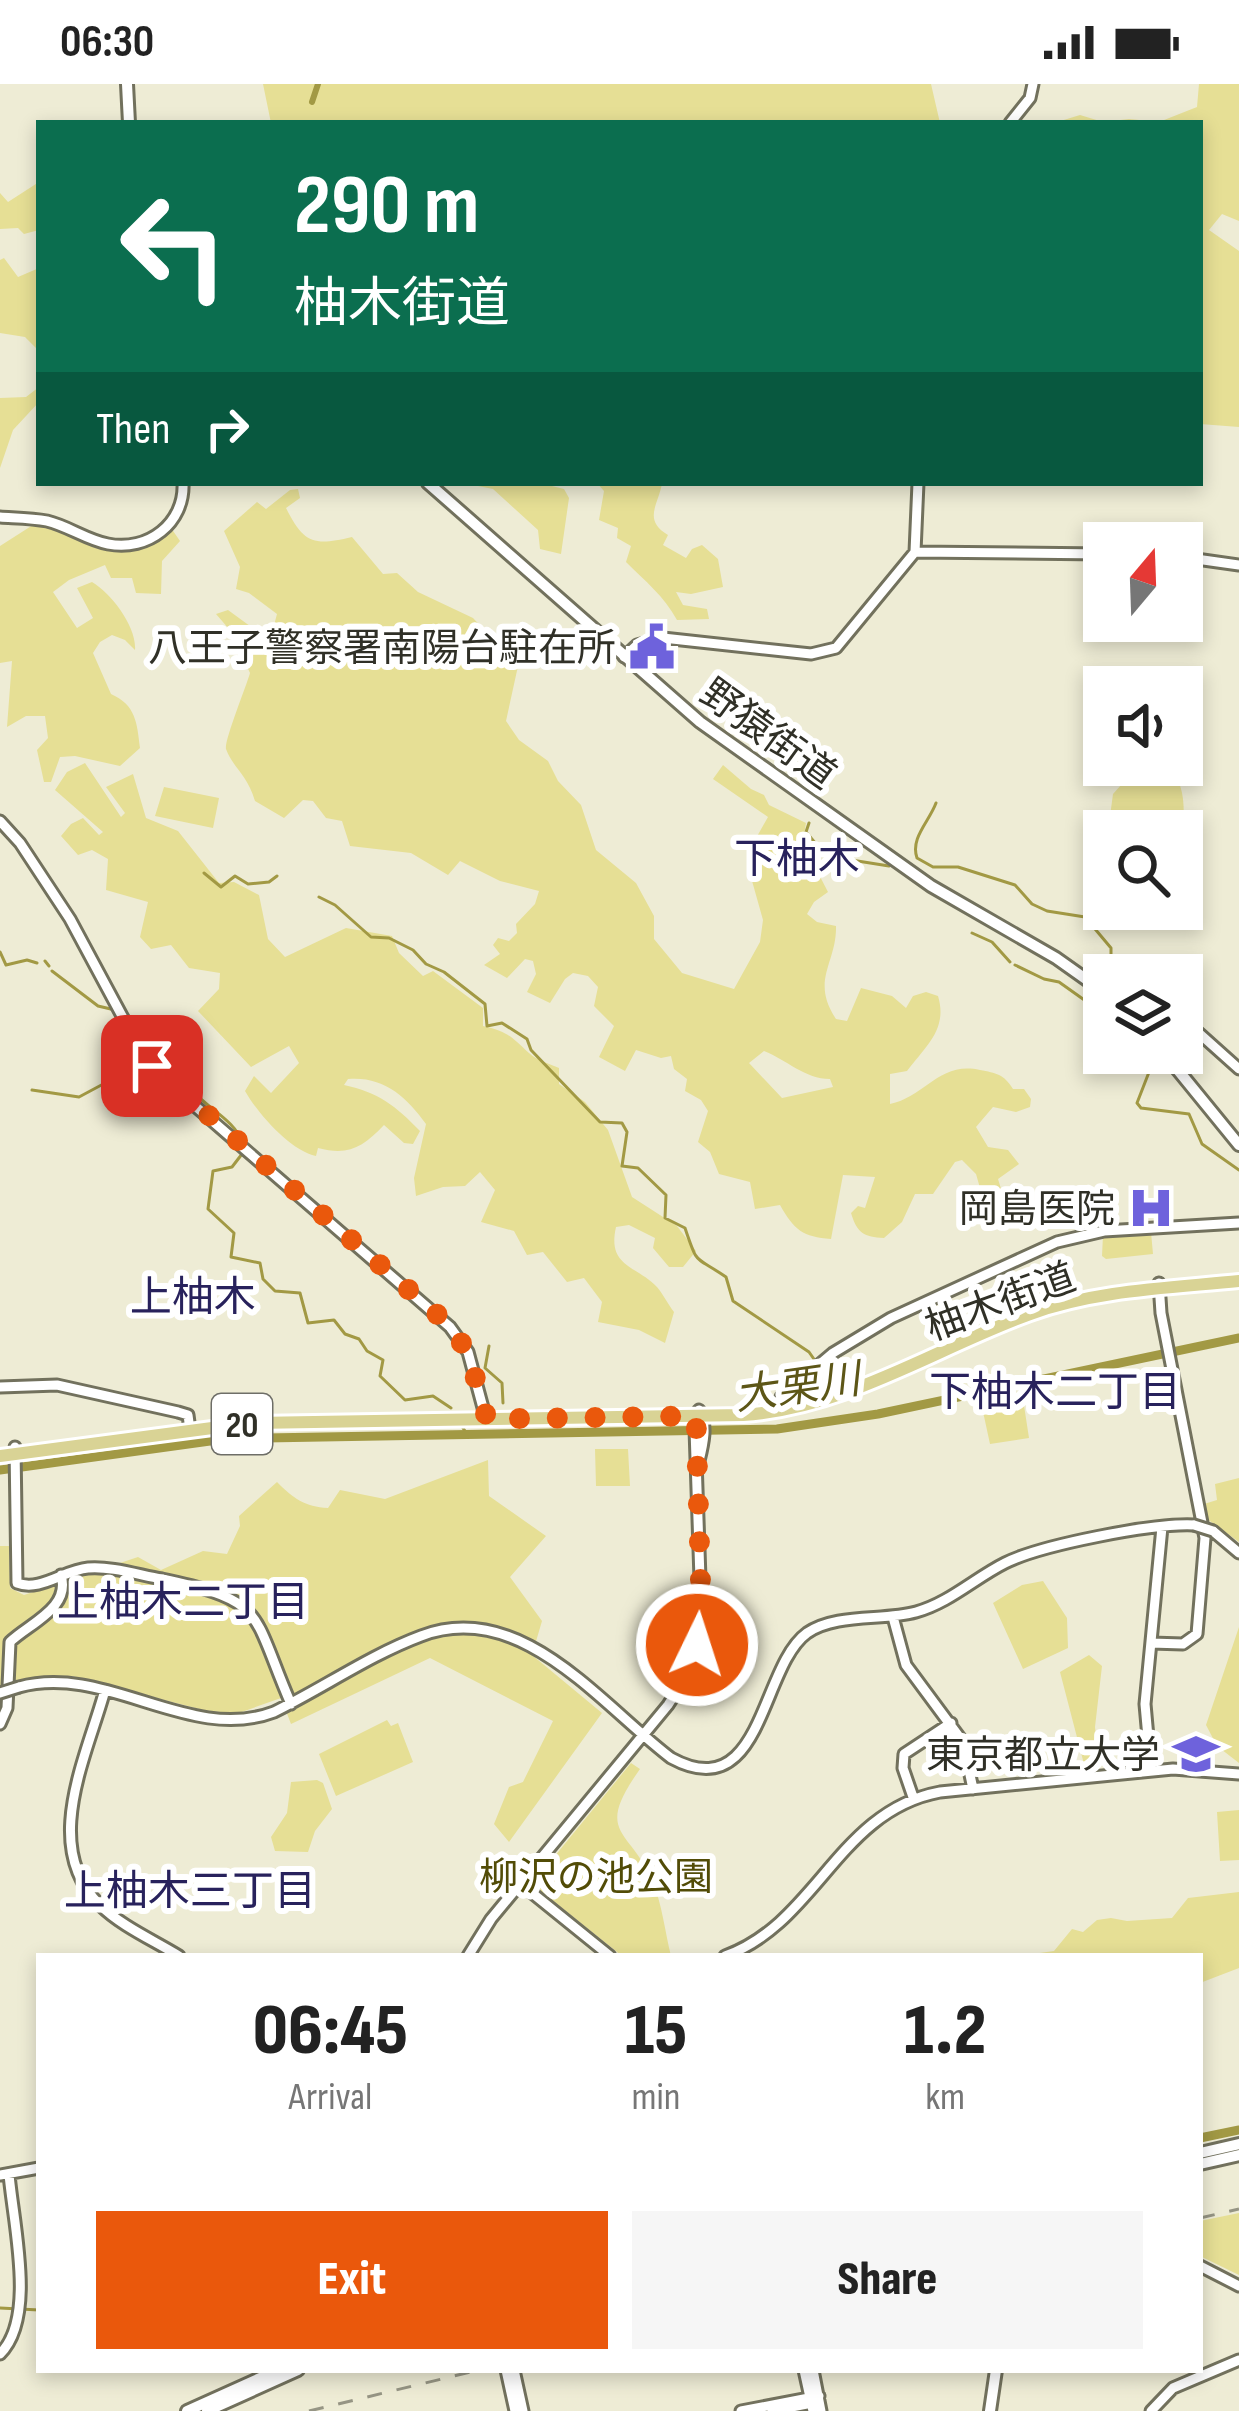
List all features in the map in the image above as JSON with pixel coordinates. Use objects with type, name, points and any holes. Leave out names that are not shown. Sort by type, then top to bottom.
[{"type":"main road","points":[[130,84],[132,120]]},
{"type":"main road","name":"野猿街道","points":[[431,486],[627,655],[728,734],[932,878],[1059,952],[1083,972]]},
{"type":"main road","name":"野猿街道","points":[[441,486],[627,655]]},
{"type":"main road","points":[[1184,1074],[1239,1145]]},
{"type":"main road","points":[[1186,1074],[1239,1134]]},
{"type":"main road","name":"柚木街道","points":[[699,1425],[845,1387],[1036,1306],[1097,1290],[1239,1278]]},
{"type":"main road","name":"柚木街道","points":[[10,1457],[190,1427],[290,1421],[486,1416],[699,1425],[815,1404],[1032,1313],[1159,1286]]},
{"type":"main road","points":[[1203,2152],[1239,2144]]},
{"type":"main road","points":[[1203,2163],[1239,2155]]},
{"type":"main road","points":[[188,2411],[284,2373]]},
{"type":"main road","points":[[206,2411],[285,2373]]},
{"type":"main road","points":[[990,2411],[996,2373]]},
{"type":"street","points":[[1012,120],[1030,98],[1033,84]]},
{"type":"street","points":[[0,517],[44,520],[110,545],[137,543],[172,523],[182,502],[183,486]]},
{"type":"street","points":[[627,655],[643,642],[670,638],[828,652],[845,640],[915,551],[917,486]]},
{"type":"street","points":[[915,551],[1083,554]]},
{"type":"street","points":[[1203,560],[1239,566]]},
{"type":"street","points":[[0,821],[70,919],[152,1066],[447,1323],[468,1352],[486,1416]]},
{"type":"street","points":[[1203,1037],[1239,1069]]},
{"type":"street","points":[[779,1405],[781,1397],[823,1360],[891,1318],[1057,1242],[1104,1231],[1239,1223]]},
{"type":"street","points":[[1151,1643],[1187,1643],[1201,1623],[1205,1538],[1159,1286]]},
{"type":"street","points":[[0,1388],[57,1385],[185,1414],[190,1427]]},
{"type":"street","points":[[469,1953],[681,1684],[699,1636],[699,1425]]},
{"type":"street","points":[[10,1457],[16,1582],[30,1586],[99,1568],[205,1588],[233,1598],[257,1621],[291,1704]]},
{"type":"street","points":[[0,1694],[58,1681],[223,1720],[259,1718],[416,1638],[442,1630],[476,1628],[509,1635],[536,1648],[643,1736],[687,1766],[706,1767],[728,1761],[750,1740],[790,1654],[806,1634],[828,1625],[893,1617],[932,1606],[1027,1553],[1162,1528],[1194,1525],[1213,1531],[1239,1553]]},
{"type":"street","points":[[1151,1772],[1145,1704],[1162,1528]]},
{"type":"street","points":[[0,1724],[7,1711],[10,1642],[57,1604],[64,1588],[61,1575]]},
{"type":"street","points":[[893,1617],[903,1660],[967,1749],[973,1789]]},
{"type":"street","points":[[105,1690],[72,1810],[72,1859],[102,1907],[174,1953]]},
{"type":"street","points":[[913,1798],[903,1768],[906,1751],[951,1724]]},
{"type":"street","points":[[731,1953],[766,1936],[863,1829],[913,1798],[1186,1769],[1239,1774]]},
{"type":"street","points":[[521,1884],[606,1953]]},
{"type":"street","points":[[0,2354],[20,2321],[5,2174],[36,2169]]},
{"type":"street","points":[[1203,2268],[1239,2287]]},
{"type":"street","points":[[1151,2411],[1173,2388],[1239,2360]]},
{"type":"street","points":[[510,2373],[519,2411]]},
{"type":"street","points":[[809,2373],[815,2403]]},
{"type":"street","points":[[740,2411],[815,2403]]},
{"type":"street","points":[[772,2411],[815,2403]]},
{"type":"green space","points":[[263,84],[931,84],[939,120],[270,120]]},
{"type":"green space","points":[[1199,84],[1239,84],[1239,221],[1222,214],[1209,230],[1239,251],[1239,427],[1203,424],[1203,120],[1164,120],[1197,107]]},
{"type":"green space","points":[[36,184],[36,231],[24,234],[18,228],[0,229],[0,193],[8,202]]},
{"type":"green space","points":[[4,258],[18,277],[36,269],[36,348],[25,337],[0,333],[0,260]]},
{"type":"green space","points":[[36,389],[36,405],[13,430],[0,468],[0,398],[26,397]]},
{"type":"green space","points":[[478,486],[564,489],[569,498],[561,554],[540,549],[538,530],[493,489]]},
{"type":"green space","points":[[600,486],[661,486],[654,517],[668,535],[663,545],[686,558],[702,545],[718,559],[723,587],[676,592],[683,605],[707,609],[709,619],[677,620],[626,562],[631,546],[617,538],[618,528],[599,520],[604,491]]},
{"type":"green space","points":[[298,489],[300,498],[286,508],[305,535],[319,541],[352,537],[383,574],[397,573],[418,592],[473,618],[518,666],[506,721],[519,740],[548,761],[558,781],[581,805],[596,850],[636,883],[654,916],[654,939],[682,973],[734,989],[760,942],[763,920],[747,863],[768,817],[713,779],[723,765],[764,795],[769,805],[806,823],[804,835],[821,859],[814,865],[828,892],[807,914],[836,926],[825,993],[836,1019],[847,1021],[861,988],[892,996],[906,1008],[913,996],[926,992],[938,996],[938,1028],[907,1071],[890,1074],[890,1104],[943,1075],[966,1069],[999,1075],[1013,1089],[1024,1089],[1031,1099],[1030,1107],[1016,1112],[993,1107],[976,1127],[988,1147],[1008,1150],[1019,1164],[998,1179],[1002,1192],[982,1195],[976,1174],[962,1160],[955,1162],[933,1194],[915,1194],[902,1222],[884,1238],[862,1233],[851,1213],[858,1206],[865,1208],[875,1177],[843,1175],[831,1239],[800,1231],[780,1205],[755,1209],[750,1182],[719,1174],[710,1152],[698,1142],[708,1111],[701,1100],[685,1091],[687,1079],[674,1069],[671,1056],[661,1058],[636,1050],[625,1071],[599,1057],[614,1026],[594,1006],[598,987],[588,976],[573,973],[550,1003],[527,992],[536,974],[533,961],[525,959],[507,978],[484,965],[500,954],[493,945],[498,938],[509,941],[517,933],[516,924],[535,904],[539,891],[500,881],[460,861],[448,875],[411,853],[350,846],[342,821],[326,818],[313,801],[303,800],[284,818],[255,801],[226,749],[250,673],[229,629],[216,614],[228,610],[254,629],[273,629],[277,614],[236,589],[240,567],[224,531],[257,502],[266,509]],"holes":[[[764,1051],[804,1073],[830,1079],[833,1087],[782,1098],[749,1063]]]},
{"type":"green space","points":[[36,523],[118,549],[171,528],[180,541],[162,561],[161,594],[136,593],[132,578],[111,578],[105,565],[53,592],[77,628],[93,618],[77,588],[92,582],[127,621],[135,650],[112,635],[93,653],[111,694],[134,716],[140,748],[120,766],[60,757],[51,782],[44,782],[37,750],[48,738],[45,716],[26,716],[7,727],[12,661],[0,663],[0,546]]},
{"type":"green space","points":[[85,763],[121,817],[125,813],[106,787],[133,774],[146,818],[178,831],[219,883],[234,882],[259,895],[268,939],[285,957],[346,928],[392,936],[399,953],[423,976],[433,971],[483,1008],[483,1026],[504,1033],[535,1058],[559,1068],[559,1084],[585,1102],[608,1130],[632,1197],[677,1226],[696,1251],[683,1267],[669,1267],[653,1248],[655,1238],[629,1225],[616,1227],[619,1258],[657,1287],[674,1312],[665,1343],[639,1330],[598,1322],[602,1302],[584,1278],[567,1282],[543,1252],[527,1255],[514,1231],[481,1222],[495,1190],[480,1172],[465,1186],[416,1196],[414,1178],[426,1124],[393,1090],[361,1079],[348,1079],[344,1085],[377,1096],[403,1114],[420,1131],[413,1144],[404,1143],[384,1125],[355,1148],[318,1148],[316,1156],[276,1130],[245,1091],[254,1076],[271,1093],[299,1063],[289,1046],[251,1067],[198,1011],[219,989],[220,973],[189,968],[171,945],[151,949],[140,937],[148,902],[106,890],[108,859],[92,850],[78,855],[61,836],[83,818],[99,835],[103,832],[55,790],[67,772]]},
{"type":"green space","points":[[1120,786],[1179,786],[1184,810],[1111,810],[1113,794]]},
{"type":"green space","points":[[164,787],[219,798],[213,828],[155,816]]},
{"type":"green space","points":[[1151,1232],[1153,1254],[1102,1256],[1103,1235]]},
{"type":"green space","points":[[1023,1399],[1029,1438],[990,1444],[982,1407]]},
{"type":"green space","points":[[595,1449],[628,1449],[630,1486],[596,1486]]},
{"type":"green space","points":[[488,1460],[489,1496],[546,1536],[510,1577],[542,1621],[532,1655],[602,1713],[509,1842],[494,1824],[509,1787],[523,1782],[553,1721],[430,1658],[291,1724],[281,1698],[236,1714],[72,1676],[43,1676],[0,1687],[0,1546],[9,1546],[10,1588],[24,1595],[138,1557],[161,1570],[203,1551],[227,1554],[240,1526],[239,1516],[277,1482],[300,1501],[328,1508],[340,1490],[385,1499]]},
{"type":"green space","points":[[1239,1478],[1239,1542],[1207,1519],[1204,1504],[1217,1500],[1215,1484]]},
{"type":"green space","points":[[1043,1581],[1067,1618],[1068,1648],[1023,1669],[993,1603],[1022,1585]]},
{"type":"green space","points":[[1239,1627],[1239,1763],[1217,1746],[1206,1725]]},
{"type":"green space","points":[[1089,1655],[1102,1666],[1095,1727],[1100,1770],[1090,1772],[1085,1768],[1060,1672]]},
{"type":"green space","points":[[387,1720],[391,1726],[398,1723],[413,1762],[336,1796],[319,1754]]},
{"type":"green space","name":"柳沢の池公園","points":[[631,1763],[640,1769],[617,1819],[652,1880],[670,1953],[618,1953],[537,1888],[536,1879]]},
{"type":"green space","points":[[291,1782],[323,1783],[332,1809],[315,1831],[308,1852],[275,1851],[271,1837],[287,1813]]},
{"type":"green space","points":[[1239,1810],[1239,1860],[1220,1861],[1217,1812]]},
{"type":"green space","points":[[1239,1892],[1239,1968],[1203,1982],[1203,1953],[1040,1953],[1054,1951],[1072,1929],[1083,1932],[1097,1920],[1172,1918],[1188,1898]]},
{"type":"green space","points":[[1239,2213],[1239,2275],[1203,2257],[1203,2220]]},
{"type":"waterway","points":[[312,102],[318,84]]},
{"type":"waterway","points":[[936,803],[918,837],[917,858],[933,867],[958,867],[1015,885],[1032,904],[1047,911],[1085,917],[1111,954]]},
{"type":"waterway","points":[[809,823],[806,832],[826,856],[889,866]]},
{"type":"waterway","points":[[204,873],[221,887],[235,876],[248,884],[269,882],[277,876]]},
{"type":"waterway","points":[[319,897],[371,937],[389,938],[444,972],[485,1004],[487,1026],[502,1023],[527,1039],[531,1050],[600,1122],[622,1123],[627,1132],[622,1166],[638,1168],[666,1195],[665,1218],[685,1228],[698,1259],[726,1277],[733,1301],[809,1352],[816,1362]]},
{"type":"waterway","points":[[972,933],[992,942],[1010,962]]},
{"type":"waterway","points":[[0,952],[6,965],[27,960],[37,963]]},
{"type":"waterway","points":[[45,961],[49,966]]},
{"type":"waterway","points":[[1015,965],[1059,982],[1083,999]]},
{"type":"waterway","points":[[52,971],[98,1006],[115,1010]]},
{"type":"waterway","points":[[130,1020],[147,1032],[187,1081]]},
{"type":"waterway","points":[[112,1079],[108,1071],[134,1045]]},
{"type":"waterway","points":[[1148,1074],[1137,1103],[1141,1108],[1189,1114],[1202,1144],[1239,1170]]},
{"type":"waterway","points":[[32,1090],[79,1097],[107,1082]]},
{"type":"waterway","points":[[191,1089],[233,1127],[241,1141]]},
{"type":"waterway","points":[[242,1154],[232,1167],[213,1171],[208,1209],[234,1233],[231,1257],[260,1263],[263,1279],[275,1291],[300,1293],[308,1323],[334,1320],[345,1334],[359,1339],[367,1351],[383,1360],[380,1376],[405,1400],[433,1396],[451,1408]]},
{"type":"waterway","name":"大栗川","points":[[0,1470],[210,1441],[265,1438],[777,1429],[878,1414],[1239,1338]]},
{"type":"waterway","points":[[489,1346],[485,1368],[502,1383],[503,1403]]},
{"type":"waterway","name":"大栗川","points":[[463,1428],[467,1434]]},
{"type":"waterway","points":[[1203,2137],[1239,2130]]},
{"type":"waterway","points":[[0,2308],[36,2310]]},
{"type":"railway","points":[[1203,2217],[1239,2209]]},
{"type":"railway","points":[[309,2411],[467,2373]]},
{"type":"place","name":"八王子警察署南陽台駐在所","points":[[652,647]]},
{"type":"place","name":"岡島医院","points":[[1151,1208]]},
{"type":"place","name":"東京都立大学","points":[[1196,1754]]},
{"type":"district","name":"下柚木","points":[[797,858]]},
{"type":"district","name":"上柚木","points":[[193,1296]]},
{"type":"district","name":"下柚木二丁目","points":[[1055,1391]]},
{"type":"district","name":"上柚木二丁目","points":[[183,1601]]},
{"type":"district","name":"上柚木三丁目","points":[[190,1890]]},
{"type":"route","points":[[152,1066],[447,1323],[468,1352],[487,1419],[696,1416],[701,1600],[697,1645]]}]
